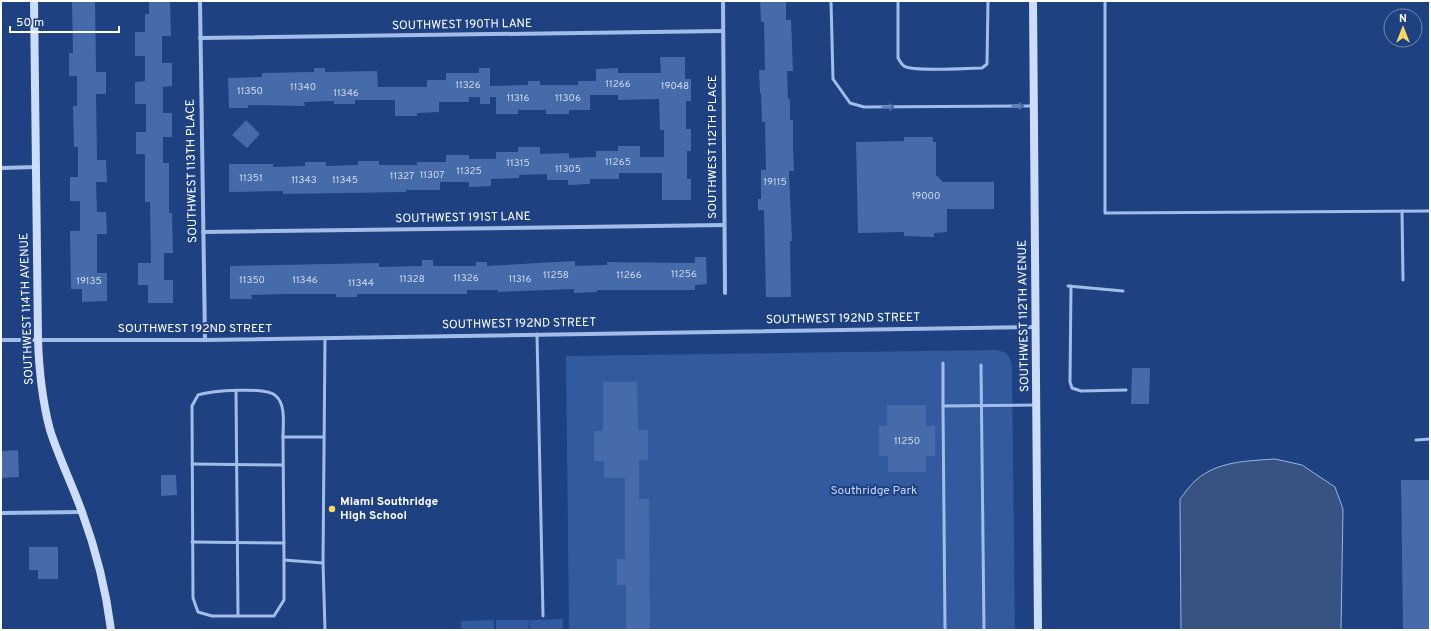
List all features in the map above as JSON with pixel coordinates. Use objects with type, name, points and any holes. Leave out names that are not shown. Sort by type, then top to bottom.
[{"type":"street","name":"SOUTHWEST 114TH AVENUE","points":[[34,1],[38,339],[42,390],[50,429],[82,512],[104,587],[112,630]]},
{"type":"street","name":"SOUTHWEST 113TH PLACE","points":[[200,1],[205,340]]},
{"type":"street","name":"SOUTHWEST 112TH PLACE","points":[[723,1],[725,293]]},
{"type":"street","name":"SOUTHWEST 112TH AVENUE","points":[[1033,1],[1038,630]]},
{"type":"street","name":"SOUTHWEST 190TH LANE","points":[[200,38],[723,32]]},
{"type":"street","points":[[1,168],[36,167]]},
{"type":"street","name":"SOUTHWEST 191ST LANE","points":[[203,232],[724,225]]},
{"type":"street","name":"SOUTHWEST 192ND STREET","points":[[1,340],[205,340],[1036,327]]},
{"type":"street","points":[[1,513],[82,512]]},
{"type":"lane","points":[[831,1],[833,79],[840,91],[850,103],[864,107],[1034,106]]},
{"type":"lane","points":[[898,1],[898,58],[903,66],[910,68],[982,68],[987,64],[988,1]]},
{"type":"lane","points":[[1105,1],[1105,213],[1430,211]]},
{"type":"lane","points":[[1402,211],[1403,280]]},
{"type":"lane","points":[[1123,291],[1069,286],[1070,382],[1072,388],[1081,391],[1126,390]]},
{"type":"lane","points":[[537,334],[543,616]]},
{"type":"lane","points":[[325,338],[323,437],[323,563],[325,630]]},
{"type":"lane","points":[[942,363],[945,630]]},
{"type":"lane","points":[[981,366],[984,630]]},
{"type":"lane","points":[[209,391],[267,391],[276,395],[282,405],[283,437],[284,600],[280,609],[274,616],[212,616],[198,612],[193,598],[192,406],[198,395],[209,391]]},
{"type":"lane","points":[[236,391],[238,616]]},
{"type":"lane","points":[[943,406],[1037,405]]},
{"type":"lane","points":[[283,437],[323,437]]},
{"type":"lane","points":[[1416,440],[1430,439]]},
{"type":"lane","points":[[192,464],[283,465]]},
{"type":"lane","points":[[192,542],[284,543]]},
{"type":"lane","points":[[284,560],[323,563]]},
{"type":"green space","name":"Southridge Park","points":[[1002,351],[1007,354],[1012,366],[1015,630],[569,630],[566,356]]},
{"type":"green space","points":[[563,619],[563,630],[530,630],[530,620]]},
{"type":"green space","points":[[494,620],[494,630],[461,630],[461,621]]},
{"type":"green space","points":[[496,620],[529,620],[529,630],[496,630]]},
{"type":"shaded area","points":[[1275,459],[1302,465],[1335,487],[1343,509],[1341,630],[1181,630],[1180,499],[1196,480],[1214,469],[1233,463]]},
{"type":"building","points":[[72,1],[95,1],[96,72],[106,72],[106,94],[96,94],[97,160],[106,160],[107,182],[96,182],[97,212],[106,212],[107,234],[97,234],[97,273],[107,273],[107,301],[82,302],[82,289],[71,289],[70,231],[80,231],[80,201],[70,201],[70,177],[78,177],[78,147],[74,147],[73,106],[77,106],[77,76],[69,76],[69,53],[73,53]]},
{"type":"building","points":[[149,1],[170,1],[171,36],[162,36],[162,63],[172,63],[172,86],[163,87],[163,113],[172,113],[172,137],[163,137],[163,163],[169,163],[169,213],[172,213],[173,253],[164,253],[164,280],[173,280],[173,303],[148,303],[148,285],[138,285],[138,263],[151,263],[150,202],[145,202],[145,154],[136,154],[136,132],[146,132],[146,104],[135,104],[135,82],[145,81],[145,56],[135,56],[135,32],[145,32],[145,14],[149,14]]},
{"type":"building","points":[[760,1],[786,1],[786,20],[791,20],[793,71],[787,71],[788,99],[790,99],[790,120],[793,120],[794,171],[789,171],[792,241],[790,241],[791,297],[766,297],[764,210],[758,210],[758,199],[761,199],[761,170],[766,170],[765,122],[762,122],[759,70],[765,70],[764,22],[761,22]]},
{"type":"building","points":[[660,57],[685,57],[685,79],[691,79],[691,101],[686,101],[686,129],[691,129],[691,151],[687,151],[687,179],[691,179],[691,200],[662,200],[662,173],[619,173],[619,179],[590,179],[590,184],[568,185],[568,180],[547,180],[547,174],[519,175],[519,178],[491,179],[491,186],[469,187],[469,182],[440,182],[440,190],[406,190],[406,192],[283,194],[283,191],[229,192],[229,164],[273,164],[273,167],[305,166],[305,162],[326,162],[326,166],[358,165],[358,161],[379,161],[379,165],[417,165],[417,162],[446,162],[446,155],[469,155],[469,159],[496,159],[496,152],[518,152],[518,147],[540,147],[540,154],[569,153],[569,158],[596,157],[596,151],[618,151],[618,146],[640,146],[640,157],[664,157],[664,130],[660,130],[659,99],[618,100],[618,95],[590,95],[590,110],[569,110],[569,114],[546,114],[546,110],[518,110],[518,114],[496,114],[496,97],[490,97],[490,104],[480,104],[480,97],[469,97],[469,102],[439,102],[439,112],[417,113],[417,116],[395,116],[395,100],[355,100],[355,104],[334,104],[334,101],[304,102],[305,106],[248,105],[248,108],[229,108],[228,78],[262,77],[262,73],[314,72],[314,68],[325,68],[325,72],[377,71],[378,87],[427,87],[427,80],[446,80],[446,73],[479,73],[479,68],[490,68],[490,86],[528,85],[528,81],[540,81],[540,85],[578,85],[578,81],[596,81],[596,69],[618,68],[618,73],[661,73]]},
{"type":"building","points":[[246,120],[260,134],[247,148],[232,135]]},
{"type":"building","points":[[904,137],[933,137],[933,142],[936,142],[936,175],[943,182],[994,182],[994,209],[947,209],[947,232],[934,233],[934,237],[904,236],[904,232],[858,233],[856,142],[904,141]]},
{"type":"building","points":[[695,257],[706,257],[707,284],[695,285],[695,290],[597,290],[597,292],[574,293],[574,289],[498,292],[498,290],[467,290],[467,294],[357,294],[357,297],[336,297],[336,294],[283,294],[251,295],[252,299],[230,299],[230,266],[379,263],[379,267],[422,266],[422,260],[433,260],[433,266],[476,266],[476,262],[487,262],[487,266],[575,261],[575,266],[607,265],[607,262],[695,263]]},
{"type":"building","points":[[1132,368],[1150,368],[1149,404],[1131,404]]},
{"type":"building","points":[[603,382],[637,382],[638,430],[648,430],[648,460],[639,460],[639,499],[649,499],[650,630],[626,630],[626,585],[617,585],[617,559],[625,559],[625,478],[604,478],[604,461],[594,461],[594,431],[603,431]]},
{"type":"building","points":[[887,405],[926,405],[926,426],[935,426],[935,456],[926,456],[926,472],[888,472],[888,456],[879,456],[879,426],[887,426]]},
{"type":"building","points":[[18,450],[19,477],[1,478],[1,451]]},
{"type":"building","points":[[161,475],[176,475],[177,495],[161,496]]},
{"type":"building","points":[[1401,480],[1430,480],[1430,630],[1403,630]]},
{"type":"building","points":[[29,547],[58,547],[58,579],[38,579],[38,570],[29,570]]},
{"type":"place","name":"Miami Southridge High School","points":[[332,509]]}]
